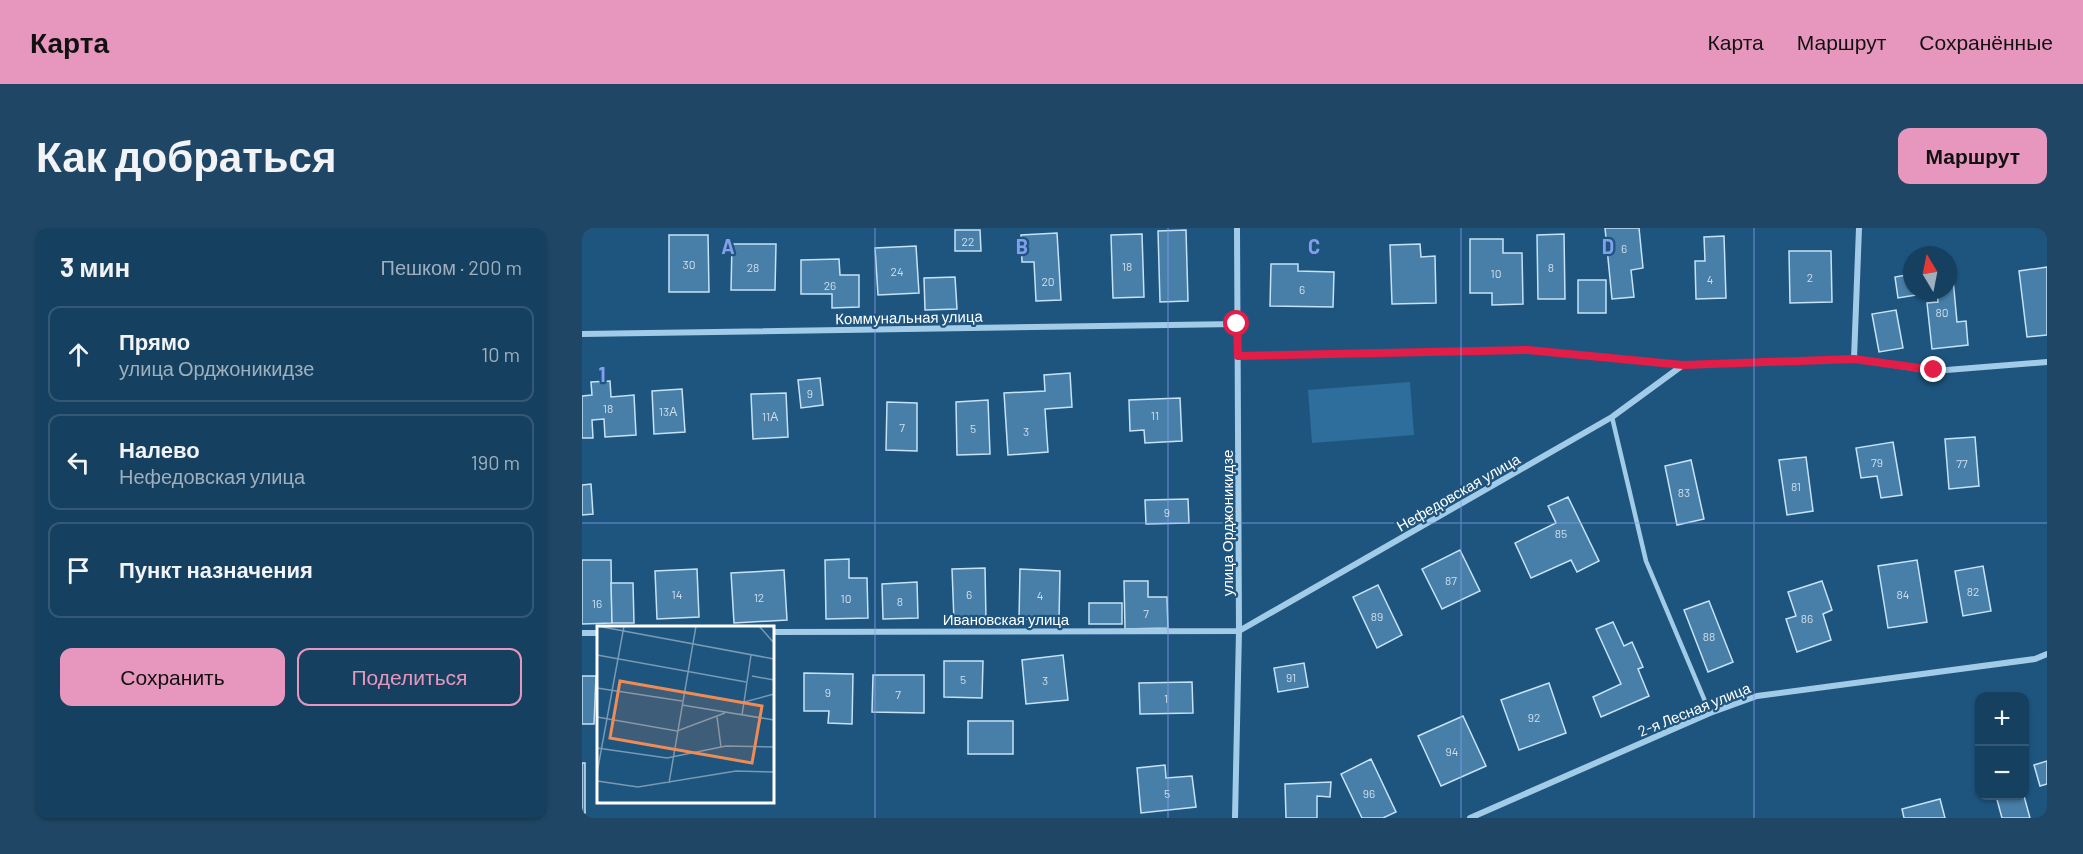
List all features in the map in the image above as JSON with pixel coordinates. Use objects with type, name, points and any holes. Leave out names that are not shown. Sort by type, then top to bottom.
[{"type":"street","name":"улица Орджоникидзе","points":[[1235,818],[1239,631],[1237,228]]},
{"type":"street","points":[[1854,359],[1858,228]]},
{"type":"street","name":"Коммунальная улица","points":[[582,334],[1237,324]]},
{"type":"street","points":[[1238,356],[1528,350],[1683,365],[1854,359],[1934,370],[2047,362]]},
{"type":"street","name":"Нефедовская улица","points":[[1239,631],[1612,417],[1683,365]]},
{"type":"street","name":"Ивановская улица","points":[[774,632],[1239,631]]},
{"type":"street","name":"2-я Лесная улица","points":[[1470,818],[1710,713],[1756,696],[2035,659],[2047,654]]},
{"type":"lane","points":[[1612,417],[1646,561],[1710,713]]},
{"type":"shaded area","points":[[1410,382],[1414,435],[1312,443],[1308,390]]},
{"type":"building","points":[[1605,228],[1639,228],[1643,268],[1631,270],[1634,297],[1612,299]]},
{"type":"building","points":[[955,230],[980,230],[981,251],[955,251]]},
{"type":"building","points":[[1186,230],[1188,301],[1160,302],[1158,231]]},
{"type":"building","points":[[1057,233],[1061,300],[1036,301],[1034,262],[1022,262],[1021,235]]},
{"type":"building","points":[[1142,234],[1144,297],[1113,298],[1111,235]]},
{"type":"building","points":[[1564,234],[1565,299],[1538,299],[1537,235]]},
{"type":"building","points":[[669,235],[708,235],[709,292],[669,292]]},
{"type":"building","points":[[1724,236],[1726,298],[1696,299],[1695,261],[1705,261],[1704,237]]},
{"type":"building","points":[[1470,239],[1503,239],[1503,253],[1522,253],[1523,304],[1492,305],[1492,293],[1470,293]]},
{"type":"building","points":[[732,244],[776,244],[775,290],[731,290]]},
{"type":"building","points":[[1420,244],[1421,257],[1435,256],[1436,303],[1392,304],[1390,245]]},
{"type":"building","points":[[916,246],[919,293],[878,295],[875,248]]},
{"type":"building","points":[[1789,251],[1831,251],[1832,302],[1790,303]]},
{"type":"building","points":[[839,259],[840,275],[859,275],[859,307],[832,308],[832,294],[801,294],[801,260]]},
{"type":"building","points":[[1271,264],[1298,264],[1298,271],[1334,272],[1333,307],[1270,306]]},
{"type":"building","points":[[2047,267],[2047,335],[2027,337],[2019,271]]},
{"type":"building","points":[[1903,276],[1903,297],[1898,298],[1895,277]]},
{"type":"building","points":[[955,277],[957,309],[925,310],[924,278]]},
{"type":"building","points":[[1578,280],[1606,280],[1606,313],[1578,313]]},
{"type":"building","points":[[1938,300],[1955,300],[1957,322],[1966,321],[1968,345],[1932,349],[1927,303],[1938,302]]},
{"type":"building","points":[[1896,310],[1903,348],[1879,352],[1872,314]]},
{"type":"building","points":[[1070,373],[1072,407],[1045,409],[1048,452],[1008,455],[1004,393],[1045,391],[1044,375]]},
{"type":"building","points":[[820,378],[823,405],[801,408],[798,380]]},
{"type":"building","points":[[610,381],[611,397],[634,395],[636,435],[605,437],[604,419],[592,420],[593,438],[582,438],[582,396],[592,395],[591,382]]},
{"type":"building","points":[[682,389],[685,432],[654,434],[652,391]]},
{"type":"building","points":[[786,393],[788,437],[753,439],[751,394]]},
{"type":"building","points":[[1180,398],[1182,441],[1145,443],[1144,430],[1130,431],[1129,400]]},
{"type":"building","points":[[988,400],[990,454],[957,455],[956,402]]},
{"type":"building","points":[[887,402],[917,403],[917,451],[886,450]]},
{"type":"building","points":[[1975,437],[1979,486],[1949,489],[1945,439]]},
{"type":"building","points":[[1893,442],[1902,495],[1881,498],[1877,476],[1861,478],[1856,448]]},
{"type":"building","points":[[1806,457],[1813,511],[1787,515],[1779,460]]},
{"type":"building","points":[[1691,460],[1704,519],[1677,525],[1665,466]]},
{"type":"building","points":[[591,484],[593,514],[582,515],[582,485]]},
{"type":"building","points":[[1568,497],[1599,561],[1577,572],[1571,560],[1531,578],[1515,543],[1556,523],[1548,506]]},
{"type":"building","points":[[1188,499],[1189,523],[1146,524],[1145,500]]},
{"type":"building","points":[[1460,550],[1480,591],[1442,609],[1422,569]]},
{"type":"building","points":[[849,559],[849,578],[867,578],[868,618],[826,619],[825,560]]},
{"type":"building","points":[[582,560],[611,560],[612,623],[582,624]]},
{"type":"building","points":[[1917,560],[1927,622],[1888,628],[1878,566]]},
{"type":"building","points":[[1983,566],[1991,611],[1963,616],[1955,571]]},
{"type":"building","points":[[985,568],[986,620],[954,621],[952,569]]},
{"type":"building","points":[[697,569],[699,617],[657,619],[655,571]]},
{"type":"building","points":[[1020,569],[1060,571],[1059,620],[1019,619]]},
{"type":"building","points":[[784,570],[787,620],[734,623],[731,573]]},
{"type":"building","points":[[1124,581],[1148,581],[1148,597],[1167,597],[1168,628],[1125,629]]},
{"type":"building","points":[[1822,581],[1832,610],[1823,614],[1831,640],[1797,652],[1786,619],[1796,616],[1788,592]]},
{"type":"building","points":[[917,582],[918,618],[883,619],[882,584]]},
{"type":"building","points":[[611,583],[633,583],[634,623],[612,623]]},
{"type":"building","points":[[1378,585],[1402,635],[1377,648],[1353,597]]},
{"type":"building","points":[[1709,601],[1733,662],[1708,672],[1684,610]]},
{"type":"building","points":[[1089,603],[1122,603],[1122,624],[1089,624]]},
{"type":"building","points":[[1613,622],[1624,646],[1632,642],[1643,667],[1638,669],[1649,696],[1601,717],[1593,697],[1621,684],[1596,629]]},
{"type":"building","points":[[1063,655],[1068,700],[1026,704],[1022,660]]},
{"type":"building","points":[[944,661],[983,661],[982,698],[944,697]]},
{"type":"building","points":[[1304,663],[1308,687],[1278,692],[1274,668]]},
{"type":"building","points":[[804,673],[853,674],[852,724],[828,723],[829,711],[804,711]]},
{"type":"building","points":[[873,675],[924,675],[924,713],[872,712]]},
{"type":"building","points":[[582,676],[596,676],[594,724],[582,724]]},
{"type":"building","points":[[1192,682],[1193,713],[1140,714],[1139,683]]},
{"type":"building","points":[[1549,683],[1566,733],[1519,750],[1501,700]]},
{"type":"building","points":[[1463,716],[1486,766],[1441,786],[1418,736]]},
{"type":"building","points":[[968,721],[1013,721],[1013,754],[968,754]]},
{"type":"building","points":[[1371,759],[1396,812],[1383,818],[1362,818],[1341,774]]},
{"type":"building","points":[[2047,761],[2047,784],[2040,786],[2034,765]]},
{"type":"building","points":[[582,763],[585,763],[585,813],[582,813]]},
{"type":"building","points":[[1165,765],[1166,778],[1192,776],[1196,807],[1141,813],[1137,768]]},
{"type":"building","points":[[1331,782],[1330,797],[1317,796],[1317,818],[1286,818],[1285,784]]},
{"type":"building","points":[[1940,799],[1945,818],[1904,818],[1902,809]]},
{"type":"building","points":[[1997,800],[2025,800],[2030,818],[2002,818]]},
{"type":"route","points":[[1237,324],[1238,356],[1528,350],[1683,365],[1854,359],[1934,370]]}]
